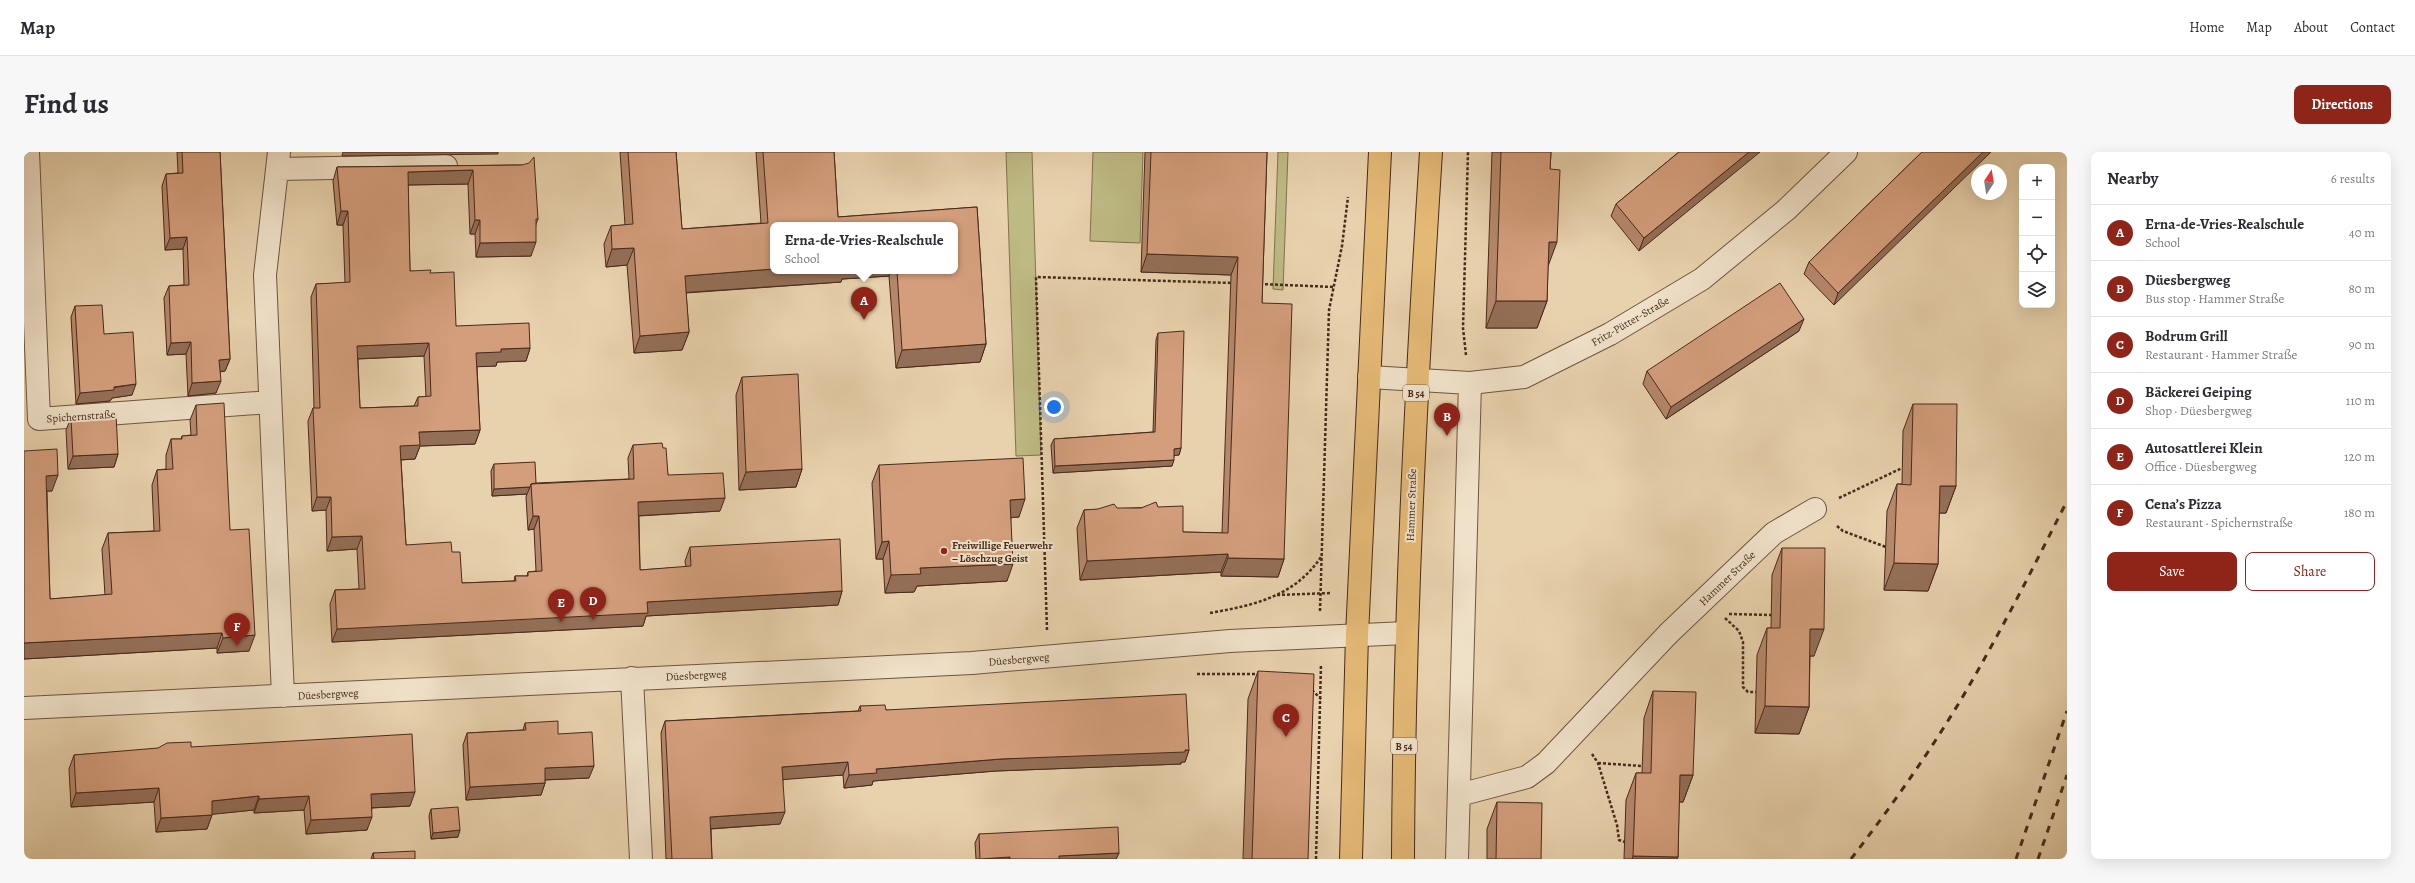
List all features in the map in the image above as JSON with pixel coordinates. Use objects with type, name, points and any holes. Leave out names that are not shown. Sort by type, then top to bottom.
[{"type":"main road","points":[[1351,859],[1357,635],[1380,152]]},
{"type":"main road","name":"Hammer Straße","points":[[1403,859],[1406,633],[1417,380],[1431,152]]},
{"type":"street","name":"Spichernstraße","points":[[28,152],[39,419],[270,402]]},
{"type":"street","name":"Fritz-Pütter-Straße","points":[[1369,377],[1470,383],[1524,377],[1610,334],[1702,279],[1786,210],[1846,152]]},
{"type":"street","points":[[283,696],[265,275],[278,161],[469,166]]},
{"type":"street","points":[[1457,859],[1470,383]]},
{"type":"street","name":"Hammer Straße","points":[[1459,795],[1527,776],[1546,762],[1577,731],[1668,633],[1774,533],[1816,509]]},
{"type":"street","name":"Düesbergweg","points":[[24,708],[632,678],[964,664],[1230,641],[1406,633]]},
{"type":"street","points":[[632,678],[641,859]]},
{"type":"path","points":[[1468,152],[1463,328],[1470,383]]},
{"type":"path","points":[[1316,859],[1322,700],[1321,636],[1329,310],[1342,246],[1349,189]]},
{"type":"path","points":[[1049,656],[1036,277],[1236,283]]},
{"type":"path","points":[[1252,284],[1334,287]]},
{"type":"path","points":[[1886,547],[1843,531],[1816,509],[1902,468]]},
{"type":"path","points":[[1756,692],[1748,692],[1743,687],[1742,642],[1739,631],[1721,614],[1771,615]]},
{"type":"path","points":[[1577,731],[1598,763],[1617,825],[1619,840],[1625,842]]},
{"type":"path","points":[[1598,763],[1642,766]]},
{"type":"shaded area","points":[[1006,152],[1032,152],[1041,455],[1016,456]]},
{"type":"shaded area","points":[[1093,152],[1143,152],[1140,243],[1090,241]]},
{"type":"shaded area","points":[[1278,152],[1288,152],[1283,290],[1273,289]]},
{"type":"building","points":[[182,152],[220,152],[230,359],[219,360],[221,381],[192,383],[191,342],[171,343],[169,286],[189,285],[187,237],[170,238],[166,174],[183,173]]},
{"type":"building","points":[[628,152],[676,152],[682,229],[768,223],[763,152],[834,152],[838,217],[977,207],[986,344],[902,350],[897,274],[958,274],[958,222],[770,222],[770,269],[685,276],[689,332],[640,336],[634,248],[612,249],[611,226],[633,224]]},
{"type":"building","points":[[1151,152],[1267,152],[1262,303],[1292,304],[1284,559],[1228,558],[1228,554],[1087,561],[1084,510],[1098,509],[1114,504],[1117,508],[1141,508],[1156,502],[1158,507],[1183,506],[1183,532],[1228,533],[1238,257],[1147,254]]},
{"type":"building","points":[[1501,152],[1551,152],[1550,169],[1560,170],[1557,242],[1549,242],[1547,301],[1496,301]]},
{"type":"building","points":[[1679,152],[1749,152],[1644,238],[1616,204]]},
{"type":"building","points":[[1922,152],[1983,152],[1838,293],[1809,262]]},
{"type":"building","points":[[534,157],[538,219],[536,219],[536,242],[480,243],[480,220],[475,220],[473,170],[408,172],[410,271],[431,270],[430,273],[454,272],[456,326],[529,323],[530,348],[501,349],[501,352],[476,353],[480,430],[419,432],[420,445],[400,446],[406,545],[451,542],[452,552],[460,552],[462,583],[516,581],[515,576],[528,576],[528,572],[542,571],[539,516],[533,516],[531,484],[634,479],[633,445],[662,443],[663,448],[666,448],[668,475],[723,473],[725,498],[638,502],[640,570],[691,566],[690,547],[840,539],[842,591],[647,602],[648,613],[337,629],[335,590],[365,589],[362,536],[332,537],[331,497],[317,497],[313,408],[320,408],[316,284],[350,282],[348,211],[341,211],[337,167],[522,165],[529,163]],"holes":[[[429,343],[431,396],[418,397],[418,406],[360,408],[357,346]]]},
{"type":"building","points":[[1780,283],[1804,319],[1671,407],[1647,371]]},
{"type":"building","points":[[102,305],[104,334],[133,332],[136,384],[114,387],[114,390],[80,393],[75,306]]},
{"type":"building","points":[[1184,331],[1181,448],[1174,449],[1174,460],[1055,466],[1054,439],[1155,432],[1158,333]]},
{"type":"building","points":[[798,374],[802,469],[746,472],[742,377]]},
{"type":"building","points":[[224,403],[230,530],[249,529],[255,635],[223,638],[222,633],[24,643],[24,451],[57,449],[58,475],[46,476],[50,599],[112,594],[108,533],[160,531],[157,470],[173,469],[171,439],[182,439],[182,436],[197,435],[196,405]]},
{"type":"building","points":[[1913,404],[1957,404],[1956,486],[1940,486],[1938,564],[1894,563],[1897,484],[1911,485]]},
{"type":"building","points":[[116,414],[118,454],[73,456],[71,418]]},
{"type":"building","points":[[1023,458],[1025,499],[1010,500],[1013,564],[920,568],[921,574],[891,575],[889,541],[882,542],[879,465]]},
{"type":"building","points":[[535,462],[536,483],[531,484],[530,487],[494,489],[494,464]]},
{"type":"building","points":[[1782,548],[1825,548],[1824,629],[1810,629],[1809,707],[1765,706],[1767,628],[1780,628]]},
{"type":"building","points":[[1258,671],[1314,674],[1308,859],[1252,859]]},
{"type":"building","points":[[1653,691],[1696,692],[1693,775],[1680,775],[1678,857],[1633,856],[1636,773],[1651,773]]},
{"type":"building","points":[[1186,694],[1189,750],[1185,750],[1185,752],[1001,759],[876,769],[877,773],[849,775],[848,762],[782,767],[785,812],[710,817],[712,859],[672,859],[665,721],[861,711],[860,706],[885,705],[886,710]]},
{"type":"building","points":[[558,721],[558,734],[592,732],[594,766],[545,768],[545,783],[470,787],[467,733],[526,730],[525,723]]},
{"type":"building","points":[[412,734],[415,792],[371,794],[372,817],[311,820],[309,796],[259,799],[259,796],[212,801],[212,815],[161,818],[159,788],[76,793],[74,755],[158,748],[167,743],[191,742],[191,747]]},
{"type":"building","points":[[1497,802],[1542,803],[1541,859],[1496,859]]},
{"type":"building","points":[[458,807],[460,830],[433,833],[431,809]]},
{"type":"building","points":[[1118,827],[1119,853],[1059,856],[1059,859],[1010,859],[1010,857],[980,859],[979,834]]},
{"type":"building","points":[[415,851],[415,859],[374,859],[373,853]]},
{"type":"railway","points":[[1851,859],[1906,785],[1972,681],[2008,616],[2067,501]]},
{"type":"railway","points":[[2016,859],[2067,711]]},
{"type":"railway","points":[[2038,859],[2067,775]]},
{"type":"place","name":"Erna-de-Vries-Realschule","points":[[864,320]]},
{"type":"place","name":"Düesbergweg","points":[[1447,436]]},
{"type":"place","name":"Freiwillige Feuerwehr – Löschzug Geist","points":[[944,551]]},
{"type":"place","name":"Bäckerei Geiping","points":[[593,620]]},
{"type":"place","name":"Autosattlerei Klein","points":[[561,622]]},
{"type":"place","name":"Cena’s Pizza","points":[[237,646]]},
{"type":"place","name":"Bodrum Grill","points":[[1286,737]]}]
